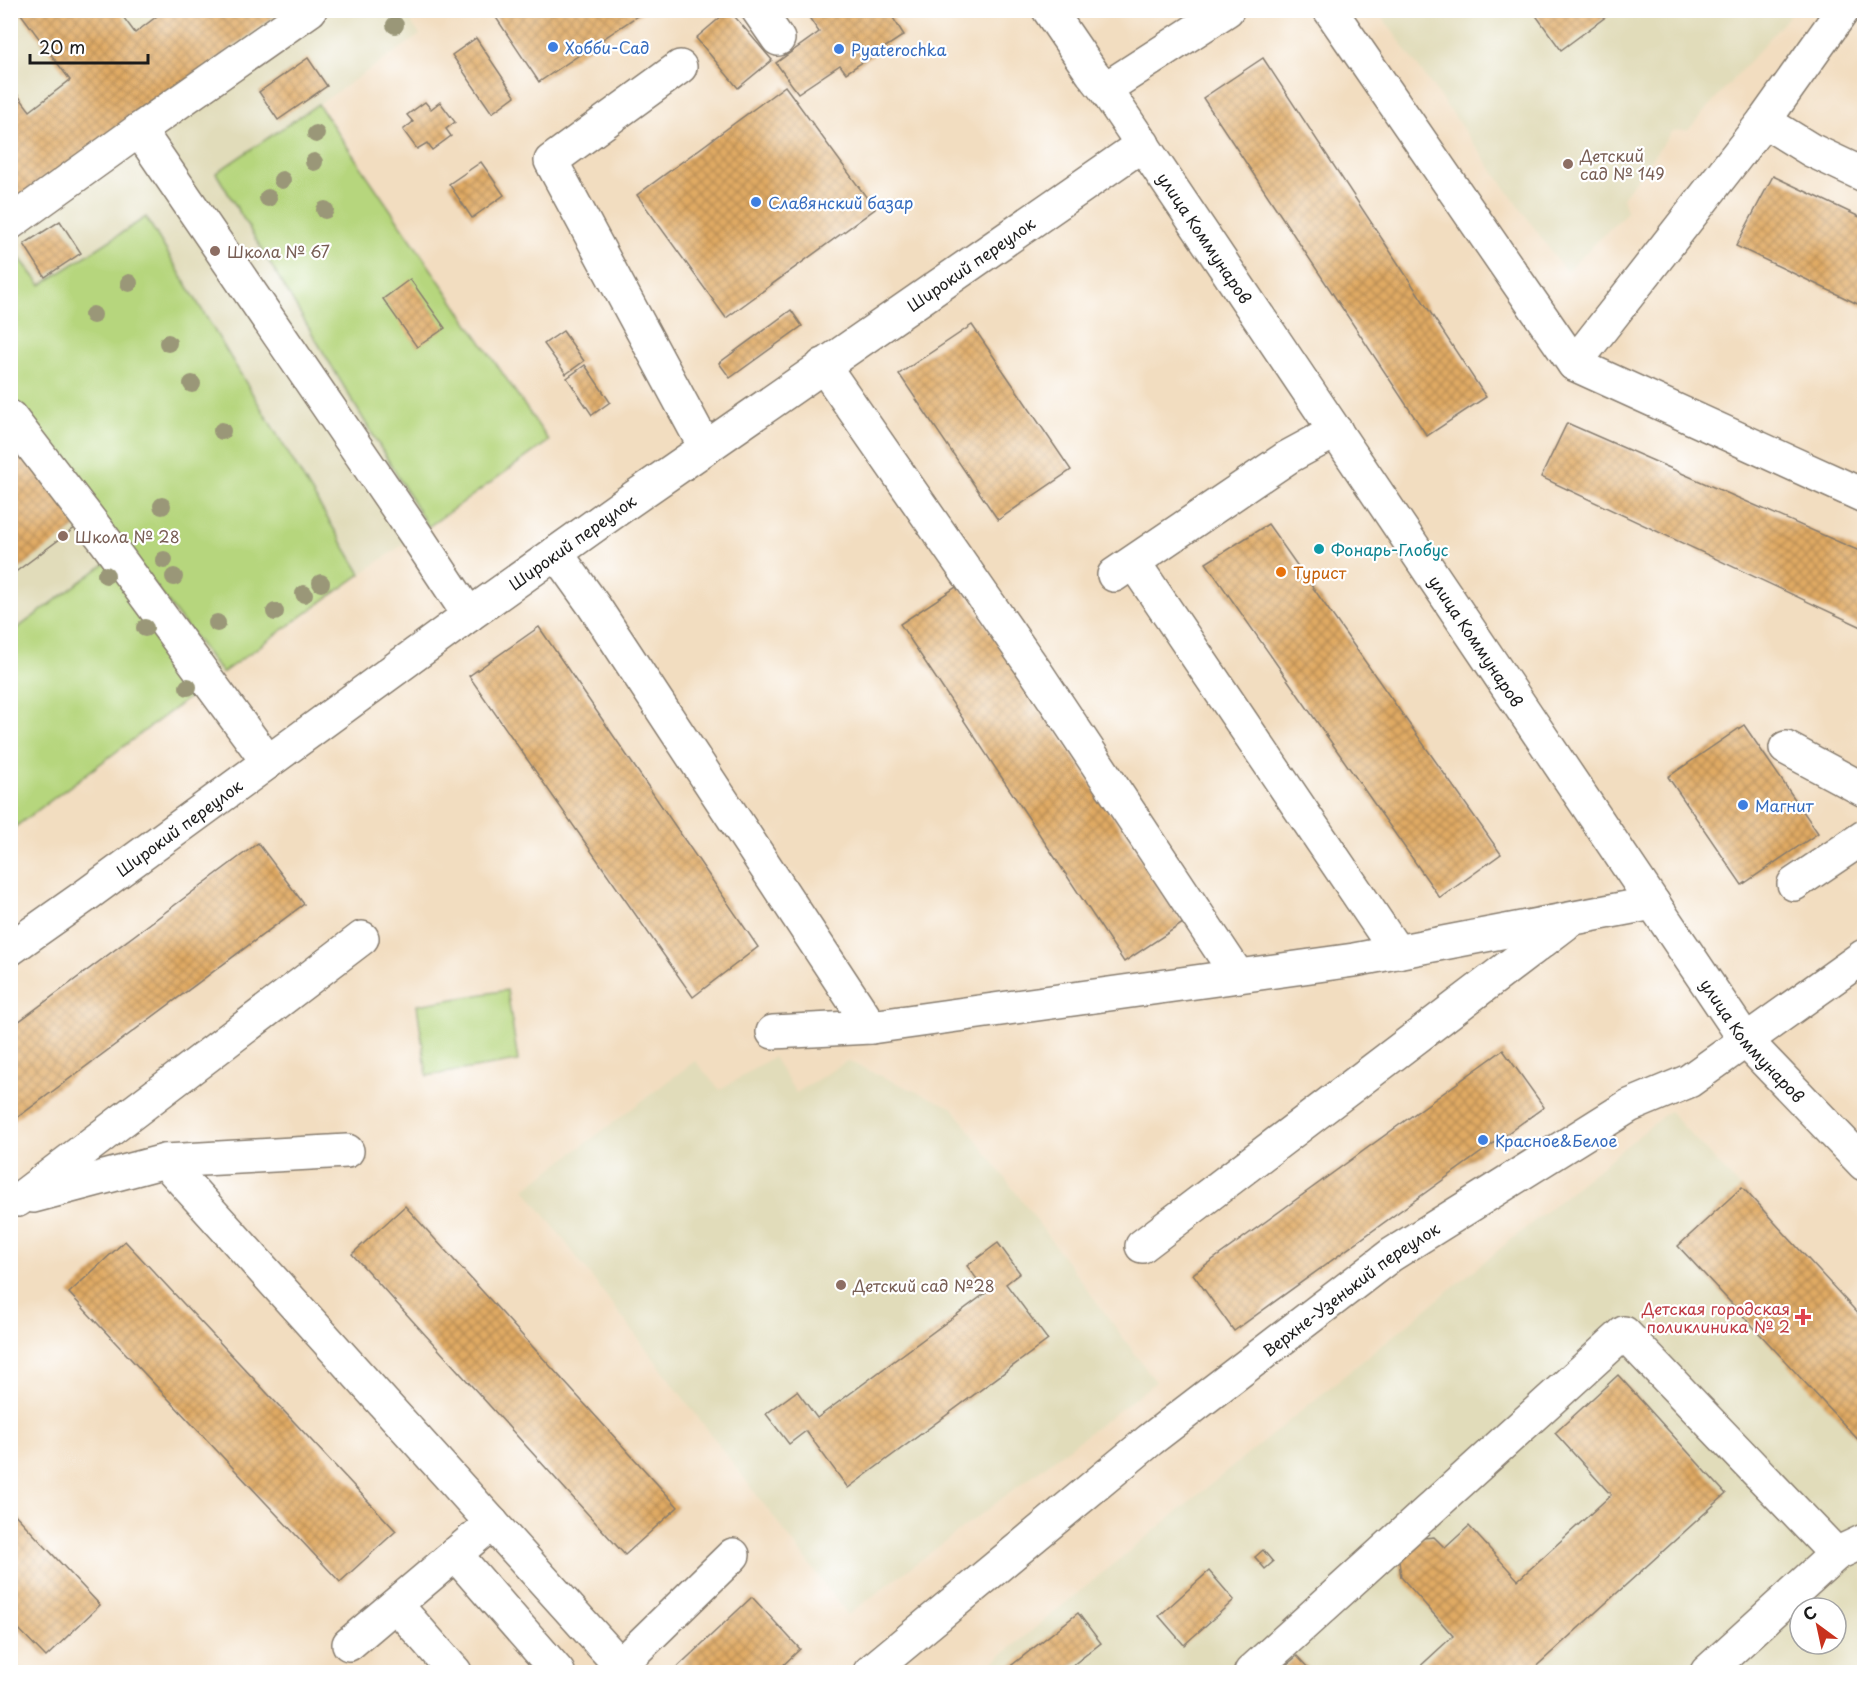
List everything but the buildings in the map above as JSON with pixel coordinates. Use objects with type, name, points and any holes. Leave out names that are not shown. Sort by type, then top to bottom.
[{"type":"street","points":[[10,223],[310,10]]},
{"type":"street","points":[[758,10],[778,39]]},
{"type":"street","name":"улица Коммунаров","points":[[1049,10],[1092,73],[1106,89],[1746,1041],[1864,1164]]},
{"type":"street","points":[[1106,89],[1227,10]]},
{"type":"street","points":[[1330,10],[1574,364],[1864,496]]},
{"type":"street","points":[[1574,364],[1764,122],[1843,10]]},
{"type":"street","points":[[680,67],[551,161],[705,447]]},
{"type":"street","points":[[1764,122],[1811,150],[1864,175]]},
{"type":"street","points":[[139,130],[469,615]]},
{"type":"street","name":"Широкий переулок","points":[[10,949],[469,615],[705,447],[1143,144]]},
{"type":"street","points":[[823,365],[1038,675],[1238,976]]},
{"type":"street","points":[[10,417],[107,543],[268,762]]},
{"type":"street","points":[[1336,432],[1288,457],[1124,569],[1397,952]]},
{"type":"street","points":[[556,553],[583,589],[871,1027]]},
{"type":"street","points":[[1786,747],[1864,790]]},
{"type":"street","points":[[1794,884],[1864,837]]},
{"type":"street","points":[[773,1032],[871,1027],[1238,976],[1397,952],[1653,903]]},
{"type":"street","points":[[1142,1246],[1571,919]]},
{"type":"street","points":[[14,1201],[362,938]]},
{"type":"street","name":"Верхне-Узенький переулок","points":[[870,1672],[1150,1440],[1391,1255],[1629,1106],[1689,1081],[1864,956]]},
{"type":"street","points":[[14,1201],[165,1161],[347,1150]]},
{"type":"street","points":[[165,1161],[492,1523],[617,1669],[733,1555]]},
{"type":"street","points":[[1251,1672],[1624,1334],[1850,1547],[1707,1672]]},
{"type":"street","points":[[349,1644],[492,1523]]},
{"type":"street","points":[[456,1554],[558,1672]]},
{"type":"street","points":[[396,1605],[455,1672]]},
{"type":"shaded area","name":"Школа № 67","points":[[11,11],[403,11],[420,35],[318,105],[549,441],[209,682],[11,831]]},
{"type":"shaded area","name":"Детский сад № 149","points":[[1378,11],[1794,11],[1688,130],[1672,131],[1623,197],[1627,212],[1566,272]]},
{"type":"shaded area","name":"Детский сад №28","points":[[773,1057],[796,1093],[847,1061],[953,1108],[1156,1382],[848,1615],[525,1189],[695,1061],[720,1090]]},
{"type":"shaded area","points":[[1669,1111],[1864,1320],[1864,1672],[981,1672]]},
{"type":"green space","points":[[318,104],[549,441],[428,527],[216,173]]},
{"type":"green space","points":[[146,217],[361,574],[222,673],[11,398],[10,246],[41,285]]},
{"type":"green space","name":"Школа № 28","points":[[109,561],[202,688],[11,830],[11,633]]},
{"type":"green space","points":[[507,990],[518,1061],[427,1076],[417,1005]]},
{"type":"place","name":"Хобби-Сад","points":[[553,47]]},
{"type":"place","name":"Pyaterochka","points":[[839,49]]},
{"type":"place","name":"Детский сад № 149","points":[[1568,164]]},
{"type":"place","name":"Славянский базар","points":[[756,202]]},
{"type":"place","name":"Школа № 67","points":[[215,251]]},
{"type":"place","name":"Школа № 28","points":[[63,536]]},
{"type":"place","name":"Фонарь-Глобус","points":[[1319,549]]},
{"type":"place","name":"Турист","points":[[1281,572]]},
{"type":"place","name":"Магнит","points":[[1743,805]]},
{"type":"place","name":"Красное&Белое","points":[[1483,1140]]},
{"type":"place","name":"Детский сад №28","points":[[841,1285]]},
{"type":"place","name":"Детская городская поликлиника № 2","points":[[1803,1317]]}]
